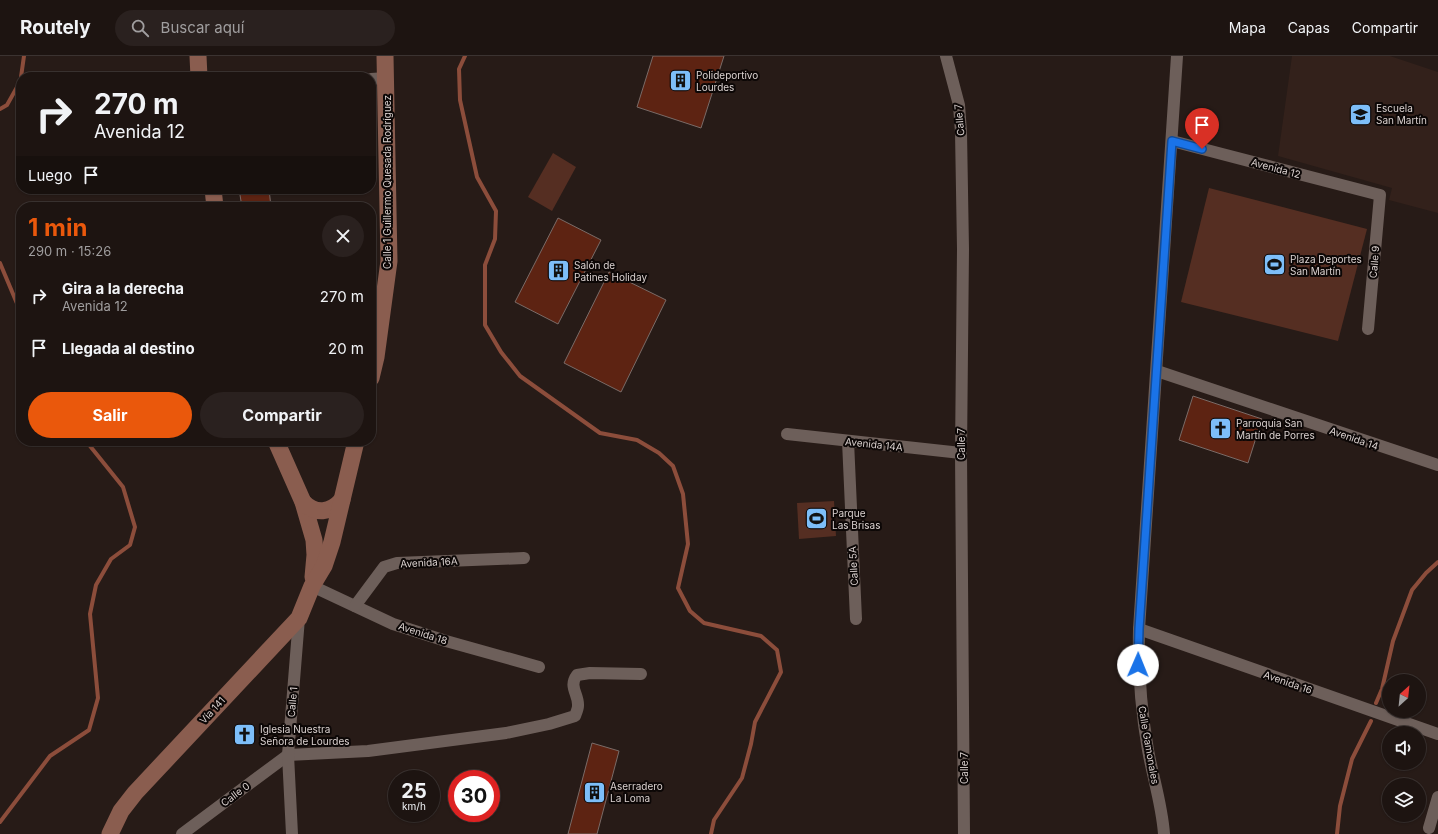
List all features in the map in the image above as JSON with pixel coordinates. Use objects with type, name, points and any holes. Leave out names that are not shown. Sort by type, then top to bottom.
[{"type":"main road","points":[[198,56],[199,72]]},
{"type":"main road","name":"Calle 1 Guillermo Quesada Rodríguez","points":[[376,357],[390,260],[379,79],[385,56]]},
{"type":"main road","points":[[278,446],[303,502],[314,540],[315,555],[312,586]]},
{"type":"main road","points":[[312,586],[324,566],[332,542],[355,446]]},
{"type":"main road","points":[[303,502],[313,509],[320,511],[333,508],[342,500]]},
{"type":"main road","name":"Vía 141","points":[[110,834],[121,811],[135,793],[299,618],[312,586]]},
{"type":"street","name":"Calle 7","points":[[946,56],[959,105],[961,132],[963,249],[961,453],[964,834]]},
{"type":"street","name":"Calle Gamonales","points":[[1164,834],[1160,803],[1148,750],[1138,665],[1139,629],[1177,56]]},
{"type":"street","name":"Avenida 12","points":[[1172,141],[1380,195]]},
{"type":"street","name":"Calle 9","points":[[1368,330],[1380,195]]},
{"type":"street","name":"Avenida 14","points":[[1157,371],[1438,465]]},
{"type":"street","name":"Avenida 14A","points":[[787,434],[961,453]]},
{"type":"street","name":"Calle 5A","points":[[848,441],[856,619]]},
{"type":"street","name":"Avenida 16A","points":[[355,606],[384,567],[397,563],[524,558]]},
{"type":"street","name":"Avenida 18","points":[[312,586],[393,624],[446,641],[539,667]]},
{"type":"street","name":"Calle 1","points":[[292,834],[288,755],[299,618]]},
{"type":"street","name":"Avenida 16","points":[[1139,629],[1438,734]]},
{"type":"street","points":[[288,755],[368,751],[506,733],[549,724],[575,716],[578,707],[573,680],[577,675],[590,673],[641,674]]},
{"type":"street","name":"Calle 0","points":[[182,834],[288,755]]},
{"type":"street","points":[[1428,828],[1438,797]]},
{"type":"shaded area","name":"Escuela San Martín","points":[[1292,56],[1390,56],[1438,72],[1438,213],[1389,200],[1392,188],[1278,156]]},
{"type":"shaded area","points":[[553,153],[576,167],[552,211],[528,197]]},
{"type":"shaded area","name":"Plaza Deportes San Martín","points":[[1209,188],[1367,229],[1338,341],[1181,302]]},
{"type":"shaded area","name":"Parque Las Brisas","points":[[834,501],[836,536],[799,539],[797,503]]},
{"type":"building","name":"Polideportivo Lourdes","points":[[653,56],[724,56],[701,128],[637,107]]},
{"type":"building","points":[[240,194],[270,194],[270,202],[241,202]]},
{"type":"building","name":"Salón de Patines Holiday","points":[[558,218],[601,240],[558,324],[515,302]]},
{"type":"building","points":[[609,272],[666,300],[621,392],[564,363]]},
{"type":"building","name":"Parroquia San Martín de Porres","points":[[1193,396],[1262,419],[1248,463],[1179,440]]},
{"type":"building","name":"Aserradero La Loma","points":[[592,743],[619,751],[597,834],[568,834]]},
{"type":"waterway","points":[[22,72],[24,56]]},
{"type":"waterway","points":[[465,56],[459,69],[460,100],[477,177],[496,211],[495,239],[485,265],[485,325],[501,352],[520,376],[600,433],[637,440],[659,453],[673,466],[683,494],[688,544],[678,588],[690,611],[704,623],[761,636],[777,650],[781,672],[755,722],[742,778],[714,820],[711,834]]},
{"type":"waterway","points":[[0,109],[7,105],[16,89]]},
{"type":"waterway","points":[[0,263],[16,301]]},
{"type":"waterway","points":[[0,822],[50,756],[89,730],[98,698],[90,614],[96,585],[111,559],[130,545],[135,527],[123,487],[90,446]]},
{"type":"waterway","points":[[1376,703],[1382,689],[1393,641],[1412,590],[1426,573],[1438,562]]},
{"type":"waterway","points":[[1337,834],[1340,806],[1352,759],[1371,721]]},
{"type":"place","name":"Polideportivo Lourdes","points":[[680,81]]},
{"type":"place","name":"Escuela San Martín","points":[[1361,114]]},
{"type":"place","name":"Plaza Deportes San Martín","points":[[1274,265]]},
{"type":"place","name":"Salón de Patines Holiday","points":[[558,271]]},
{"type":"place","name":"Parroquia San Martín de Porres","points":[[1220,429]]},
{"type":"place","name":"Parque Las Brisas","points":[[816,519]]},
{"type":"place","name":"Iglesia Nuestra Señora de Lourdes","points":[[244,735]]},
{"type":"place","name":"Aserradero La Loma","points":[[594,792]]},
{"type":"route","points":[[1138,665],[1139,629],[1172,141],[1202,149]]}]
